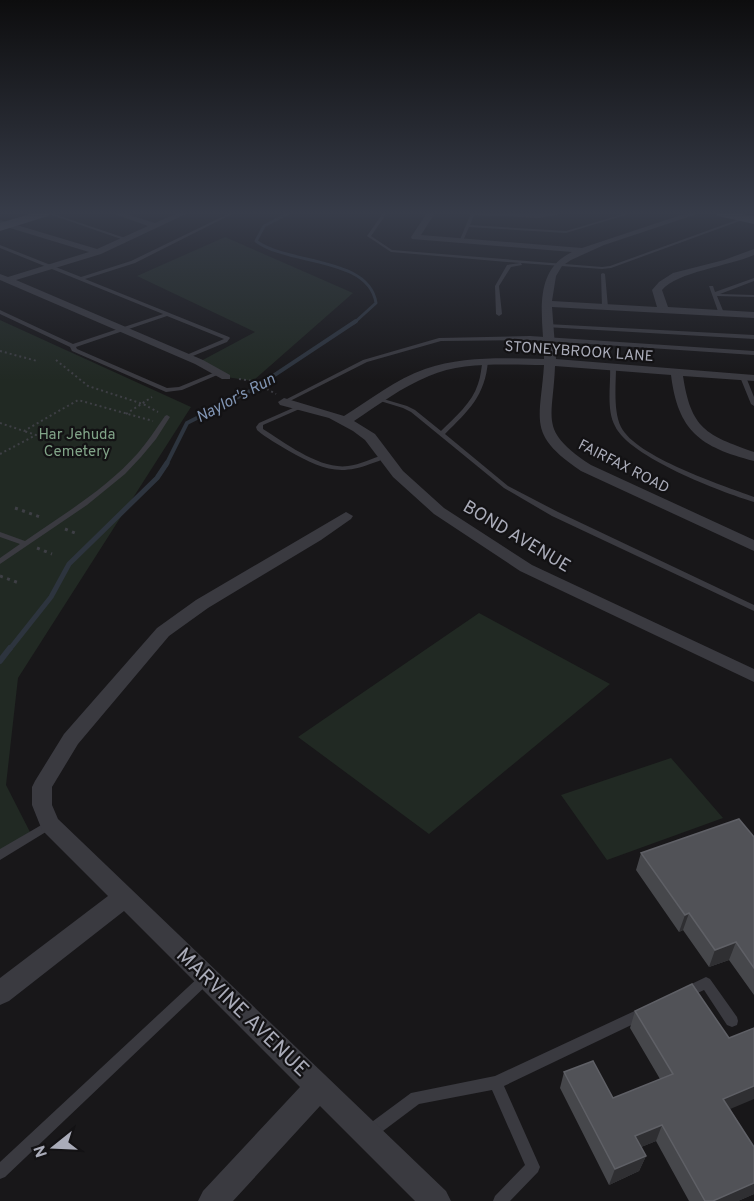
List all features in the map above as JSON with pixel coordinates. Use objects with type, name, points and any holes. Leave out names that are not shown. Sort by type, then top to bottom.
[{"type":"street","points":[[4,278],[42,269]]},
{"type":"street","name":"FAIRFAX ROAD","points":[[556,269],[549,283],[547,326],[550,362],[545,415],[549,434],[564,453],[620,485],[754,546]]},
{"type":"street","points":[[663,309],[657,290],[661,283],[670,277],[703,269]]},
{"type":"street","points":[[4,278],[223,375]]},
{"type":"street","points":[[548,304],[754,315]]},
{"type":"street","name":"STONEYBROOK LANE","points":[[345,421],[402,385],[428,372],[459,364],[485,361],[550,362],[748,378]]},
{"type":"street","points":[[677,373],[686,418],[693,426],[720,443],[754,457]]},
{"type":"street","name":"BOND AVENUE","points":[[278,397],[345,421],[370,437],[398,474],[440,511],[511,559],[589,600],[754,676]]},
{"type":"street","points":[[50,824],[42,805],[42,787],[70,740],[163,632],[202,604],[316,537],[346,516]]},
{"type":"street","name":"MARVINE AVENUE","points":[[50,824],[367,1134],[427,1198]]},
{"type":"street","points":[[0,993],[124,897]]},
{"type":"street","points":[[213,1201],[319,1087]]},
{"type":"lane","points":[[56,269],[227,338],[225,341],[186,357]]},
{"type":"lane","points":[[79,279],[111,269]]},
{"type":"lane","points":[[499,314],[497,286],[507,269]]},
{"type":"lane","points":[[603,274],[605,307]]},
{"type":"lane","points":[[714,294],[754,279]]},
{"type":"lane","points":[[711,287],[721,313]]},
{"type":"lane","points":[[714,294],[754,296]]},
{"type":"lane","points":[[0,312],[72,346],[74,350],[166,390],[180,389],[223,375]]},
{"type":"lane","points":[[72,346],[166,314]]},
{"type":"lane","points":[[547,326],[754,337]]},
{"type":"lane","points":[[278,397],[365,361],[421,344],[464,338],[548,339],[754,353]]},
{"type":"lane","points":[[441,434],[475,399],[485,378],[485,361]]},
{"type":"lane","points":[[613,368],[615,415],[618,428],[633,446],[680,469],[754,500]]},
{"type":"lane","points":[[748,378],[754,404]]},
{"type":"lane","points":[[380,400],[405,407],[506,487],[555,514],[754,608]]},
{"type":"lane","points":[[302,406],[261,424],[259,427],[320,464],[337,469],[352,468],[384,456]]},
{"type":"lane","points":[[0,562],[109,486],[157,435],[165,421]]},
{"type":"lane","points":[[0,534],[26,544]]},
{"type":"lane","points":[[0,855],[50,824]]},
{"type":"lane","points":[[0,1172],[207,978]]},
{"type":"lane","points":[[675,998],[706,983],[732,1021]]},
{"type":"lane","points":[[367,1134],[416,1098],[496,1083],[654,1008]]},
{"type":"lane","points":[[496,1083],[533,1167],[500,1201]]},
{"type":"path","points":[[0,351],[38,361]]},
{"type":"path","points":[[56,360],[88,386],[142,404],[165,421]]},
{"type":"path","points":[[253,381],[278,397]]},
{"type":"path","points":[[126,414],[152,397]]},
{"type":"path","points":[[24,431],[78,400],[126,414],[165,421]]},
{"type":"path","points":[[0,423],[36,435],[0,454]]},
{"type":"path","points":[[15,508],[56,523]]},
{"type":"path","points":[[0,576],[18,583]]},
{"type":"green space","points":[[153,269],[298,269],[353,293],[253,381],[226,377],[199,362],[255,332],[137,276]]},
{"type":"green space","name":"Har Jehuda Cemetery","points":[[0,320],[191,407],[18,678],[6,785],[30,832],[0,852]]},
{"type":"green space","points":[[479,613],[610,684],[429,834],[298,737]]},
{"type":"green space","points":[[671,758],[723,818],[607,860],[561,795]]},
{"type":"building","points":[[739,819],[754,837],[754,968],[736,942],[715,950],[689,913],[685,915],[641,853]]},
{"type":"building","points":[[692,984],[729,1038],[754,1028],[754,1086],[723,1099],[754,1147],[754,1183],[713,1201],[705,1201],[662,1125],[635,1136],[646,1156],[615,1169],[564,1072],[593,1061],[613,1098],[673,1074],[635,1011]]},
{"type":"waterway","name":"Naylor's Run","points":[[343,269],[359,277],[370,288],[376,303],[354,323]]},
{"type":"waterway","name":"Naylor's Run","points":[[167,463],[187,423],[252,390],[356,321]]},
{"type":"waterway","name":"Naylor's Run","points":[[9,650],[51,597],[69,564],[157,478],[167,463]]},
{"type":"waterway","name":"Naylor's Run","points":[[0,661],[10,648]]}]
